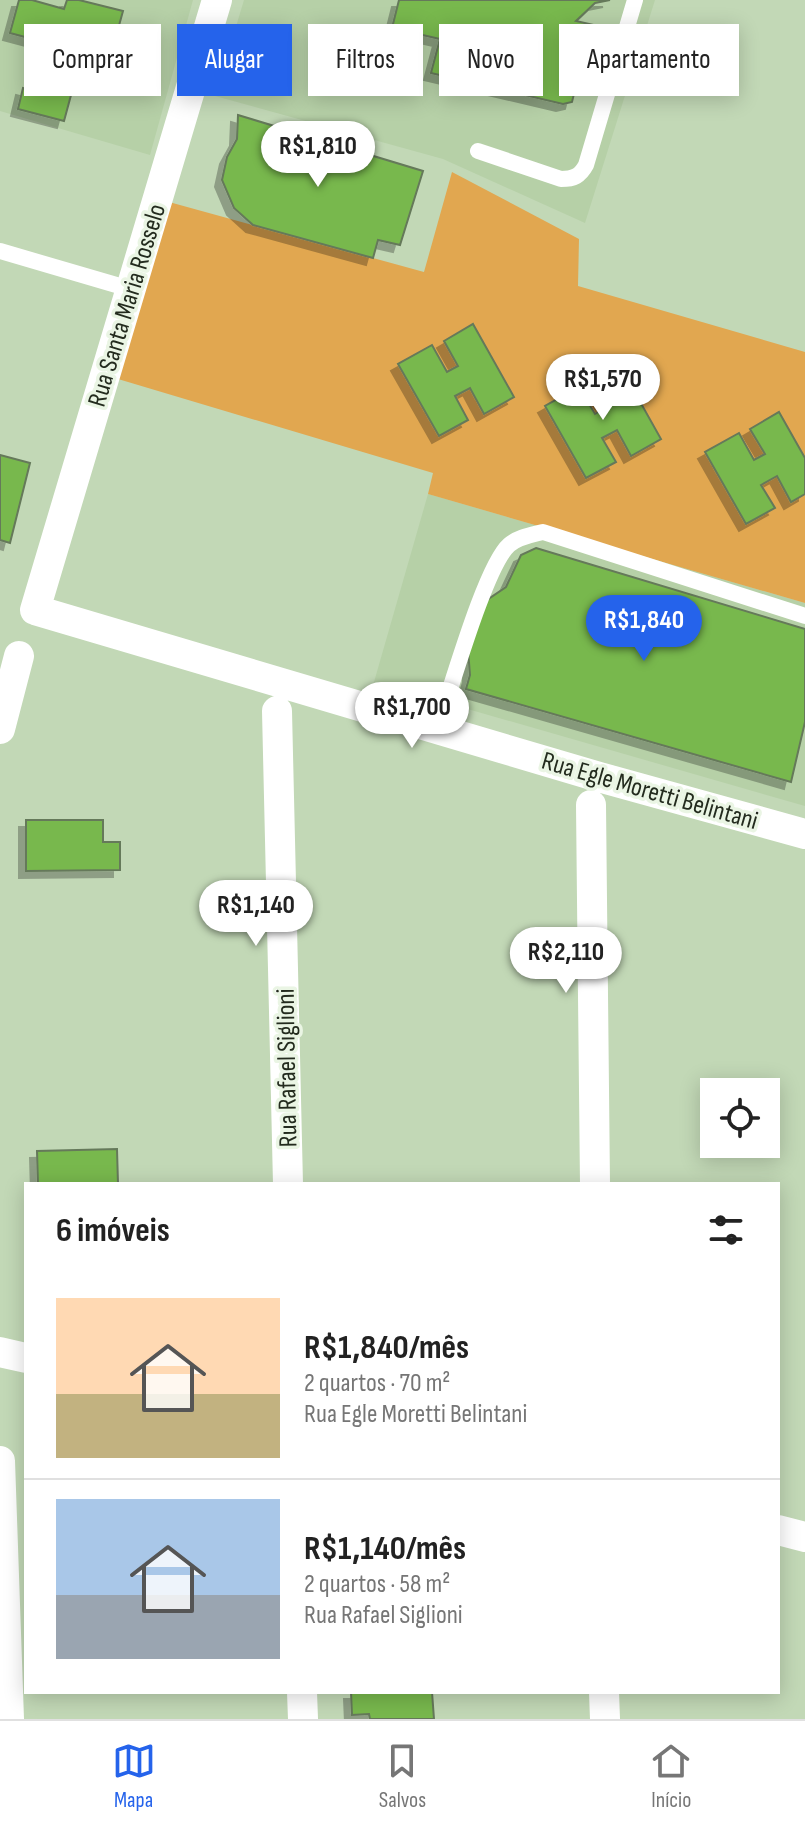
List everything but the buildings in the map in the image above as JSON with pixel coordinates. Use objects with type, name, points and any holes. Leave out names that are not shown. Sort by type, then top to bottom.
[{"type":"street","name":"Rua Santa Maria Rosselo","points":[[35,610],[217,0]]},
{"type":"street","name":"Rua Egle Moretti Belintani","points":[[35,610],[805,834]]},
{"type":"street","points":[[0,729],[19,656]]},
{"type":"street","name":"Rua Rafael Siglioni","points":[[277,711],[288,1182]]},
{"type":"street","points":[[591,805],[595,1182]]},
{"type":"street","points":[[0,1352],[24,1358]]},
{"type":"street","points":[[0,1461],[9,1719]]},
{"type":"street","points":[[780,1531],[805,1537]]},
{"type":"street","points":[[302,1694],[303,1719]]},
{"type":"street","points":[[604,1694],[605,1719]]},
{"type":"lane","points":[[478,151],[561,179],[572,179],[581,174],[635,0]]},
{"type":"lane","points":[[0,251],[130,289]]},
{"type":"lane","points":[[437,729],[490,572],[508,546],[525,536],[543,532],[805,616]]},
{"type":"shaded area","points":[[0,0],[193,0],[186,24],[177,24],[177,58],[150,155],[0,111]]},
{"type":"shaded area","points":[[244,0],[655,0],[647,24],[559,24],[559,96],[625,96],[585,223],[443,159],[215,96],[292,96],[292,24],[237,24]]},
{"type":"shaded area","points":[[452,172],[579,239],[578,286],[805,352],[805,603],[428,494],[433,473],[118,379],[169,202],[424,272]]},
{"type":"shaded area","points":[[428,494],[805,603],[805,806],[374,682]]}]
